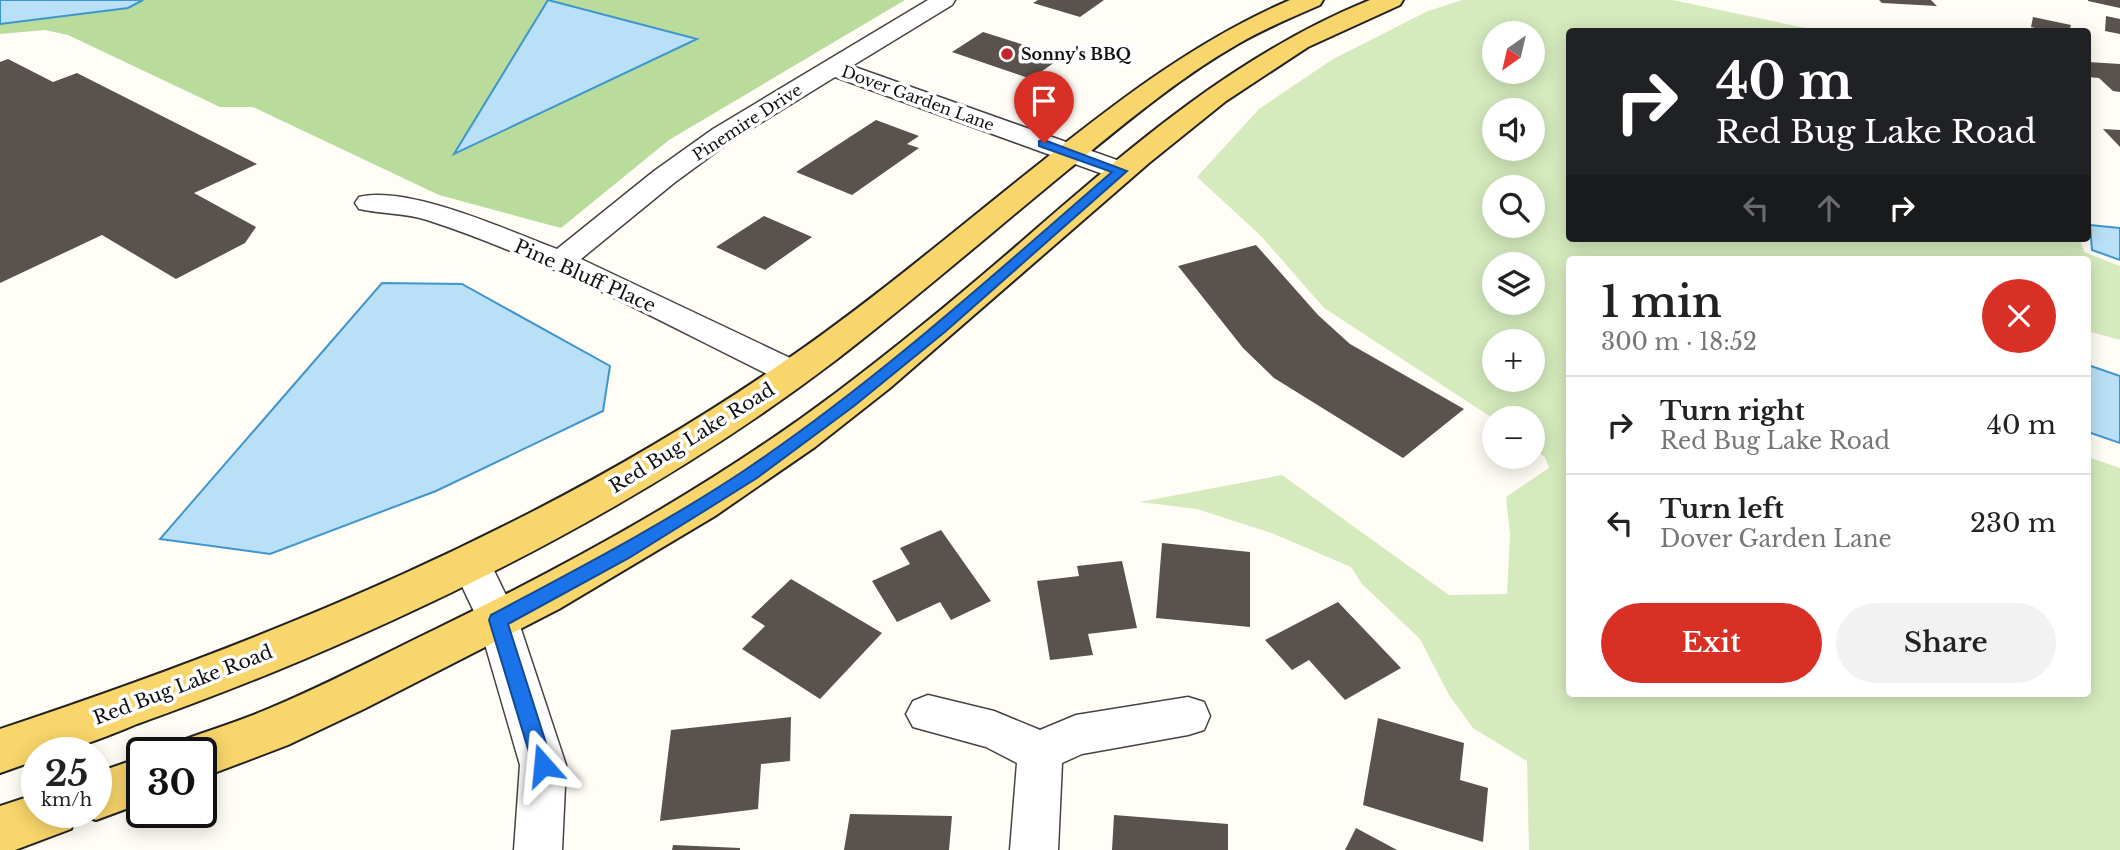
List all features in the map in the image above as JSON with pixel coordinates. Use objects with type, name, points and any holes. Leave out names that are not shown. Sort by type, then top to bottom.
[{"type":"main road","name":"Red Bug Lake Road","points":[[0,751],[121,711],[318,633],[471,563],[591,502],[703,436],[793,373],[900,292],[1166,78],[1225,40],[1311,0]]},
{"type":"main road","points":[[217,750],[294,720],[498,620],[623,553],[751,474],[941,328],[1121,171],[1205,102],[1258,64],[1307,35],[1391,0]]},
{"type":"main road","points":[[0,831],[21,823]]},
{"type":"street","name":"Pinemire Drive","points":[[561,261],[664,177],[722,135],[944,0]]},
{"type":"street","name":"Dover Garden Lane","points":[[833,68],[1121,171]]},
{"type":"street","name":"Pine Bluff Place","points":[[369,203],[430,211],[561,261],[793,373]]},
{"type":"street","points":[[471,563],[498,620],[543,765],[538,850]]},
{"type":"street","points":[[928,714],[995,730],[1040,752]]},
{"type":"street","points":[[1040,752],[1076,735],[1188,716]]},
{"type":"street","points":[[1034,850],[1040,752]]},
{"type":"green space","points":[[0,0],[905,0],[669,140],[561,228],[439,195],[253,107],[220,107],[68,35],[45,30],[0,34]]},
{"type":"green space","points":[[1462,0],[1672,0],[1806,28],[1566,28],[1566,242],[2081,242],[2084,252],[2120,266],[2120,340],[2091,332],[2091,256],[1566,256],[1566,697],[2091,697],[2091,458],[2120,468],[2120,850],[1529,850],[1527,761],[1473,728],[1449,695],[1420,639],[1362,584],[1351,567],[1274,534],[1197,509],[1140,502],[1282,475],[1449,595],[1507,594],[1510,535],[1506,497],[1549,468],[1545,457],[1545,406],[1482,406],[1482,411],[1324,308],[1261,236],[1197,177],[1259,109],[1333,59],[1428,11]]},
{"type":"water","points":[[0,0],[143,0],[128,8],[0,24]]},
{"type":"water","points":[[548,0],[697,39],[454,154]]},
{"type":"water","points":[[2091,225],[2120,228],[2120,260],[2092,250]]},
{"type":"water","points":[[382,283],[462,284],[610,366],[603,411],[436,491],[270,554],[160,539]]},
{"type":"water","points":[[2091,366],[2120,376],[2120,443],[2091,433]]},
{"type":"building","points":[[1038,0],[1104,0],[1080,17],[1033,3]]},
{"type":"building","points":[[1879,0],[1931,0],[1937,6],[1882,3]]},
{"type":"building","points":[[2120,0],[2120,8],[2088,1]]},
{"type":"building","points":[[2106,16],[2120,19],[2120,34],[2105,31]]},
{"type":"building","points":[[2033,17],[2071,25],[2070,28],[2031,27]]},
{"type":"building","name":"Sonny's BBQ","points":[[983,32],[1062,57],[1031,79],[952,52]]},
{"type":"building","points":[[8,59],[53,82],[77,73],[257,164],[194,193],[256,227],[245,243],[176,279],[102,235],[0,283],[0,62]]},
{"type":"building","points":[[2091,62],[2120,64],[2120,92],[2113,91],[2099,78],[2091,77]]},
{"type":"building","points":[[876,120],[919,136],[907,144],[919,148],[852,195],[796,172]]},
{"type":"building","points":[[2103,129],[2120,130],[2120,147]]},
{"type":"building","points":[[764,216],[812,237],[765,270],[716,247]]},
{"type":"building","points":[[1256,245],[1318,315],[1350,344],[1464,409],[1403,458],[1274,378],[1243,348],[1178,266]]},
{"type":"building","points":[[941,530],[991,601],[951,620],[940,602],[897,622],[872,581],[910,564],[900,548]]},
{"type":"building","points":[[1162,543],[1250,552],[1250,627],[1156,618]]},
{"type":"building","points":[[1122,561],[1137,628],[1088,634],[1093,655],[1050,660],[1037,581],[1079,576],[1077,566]]},
{"type":"building","points":[[791,579],[882,633],[820,699],[742,649],[765,626],[751,617]]},
{"type":"building","points":[[1338,602],[1401,668],[1345,700],[1309,660],[1292,670],[1265,640]]},
{"type":"building","points":[[791,717],[790,761],[761,764],[758,809],[660,821],[671,730]]},
{"type":"building","points":[[1378,718],[1464,743],[1460,780],[1488,788],[1483,842],[1363,805]]},
{"type":"building","points":[[850,814],[952,816],[949,850],[844,850]]},
{"type":"building","points":[[1114,815],[1228,824],[1228,850],[1112,850]]},
{"type":"building","points":[[1356,828],[1397,850],[1345,850]]},
{"type":"building","points":[[673,845],[740,848],[740,850],[672,850]]},
{"type":"place","name":"Sonny's BBQ","points":[[1007,54]]},
{"type":"route","points":[[543,765],[498,620],[623,553],[751,474],[941,328],[1121,171],[1044,143]]}]
